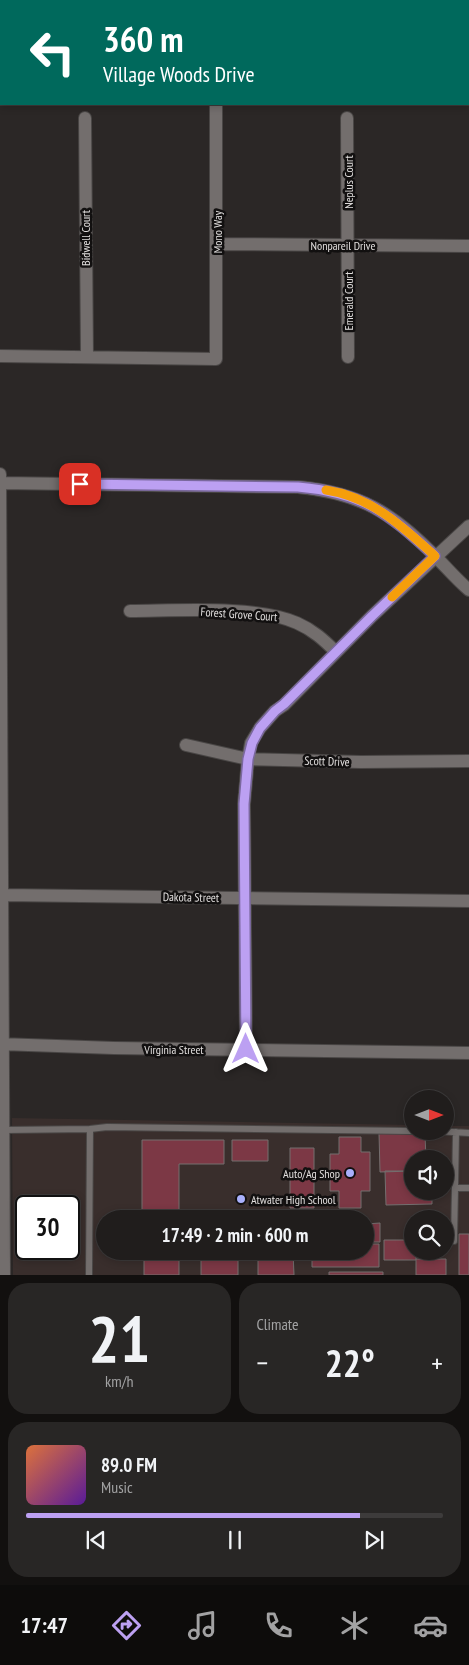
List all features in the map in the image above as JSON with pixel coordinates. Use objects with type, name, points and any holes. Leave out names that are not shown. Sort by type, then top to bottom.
[{"type":"street","name":"Mono Way","points":[[87,357],[216,359],[216,105]]},
{"type":"street","name":"Bidwell Court","points":[[85,118],[87,357]]},
{"type":"street","name":"Neplus Court","points":[[347,118],[348,246]]},
{"type":"street","name":"Nonpareil Drive","points":[[217,244],[469,246]]},
{"type":"street","name":"Emerald Court","points":[[348,246],[348,357]]},
{"type":"street","points":[[0,356],[87,357]]},
{"type":"street","points":[[0,474],[4,1275]]},
{"type":"street","points":[[0,483],[298,487],[332,491],[363,501],[390,516],[435,556],[469,590]]},
{"type":"street","points":[[246,1049],[244,804],[248,759],[252,743],[260,728],[275,711],[435,556],[469,526]]},
{"type":"street","name":"Forest Grove Court","points":[[130,612],[226,611],[284,618],[318,634],[336,652]]},
{"type":"street","name":"Scott Drive","points":[[186,745],[248,759],[361,762],[469,761]]},
{"type":"street","name":"Dakota Street","points":[[3,895],[469,901]]},
{"type":"street","name":"Virginia Street","points":[[2,1044],[114,1048],[469,1052]]},
{"type":"lane","points":[[4,1130],[90,1129],[107,1127],[404,1131]]},
{"type":"lane","points":[[89,1275],[90,1129]]},
{"type":"lane","points":[[454,1241],[456,1132],[469,1133]]},
{"type":"lane","points":[[455,1188],[469,1188]]},
{"type":"shaded area","name":"Atwater High School","points":[[12,1118],[404,1125],[404,1140],[454,1140],[454,1126],[469,1126],[469,1275],[13,1275]]},
{"type":"building","points":[[404,1132],[404,1140],[425,1140],[426,1150],[404,1150],[404,1171],[380,1172],[379,1133]]},
{"type":"building","name":"Auto/Ag Shop","points":[[339,1137],[361,1137],[361,1152],[370,1152],[370,1191],[361,1191],[361,1208],[339,1208],[339,1191],[330,1191],[330,1154],[339,1154]]},
{"type":"building","points":[[142,1140],[224,1140],[224,1164],[179,1164],[179,1210],[142,1210]]},
{"type":"building","points":[[232,1140],[268,1140],[268,1161],[232,1161]]},
{"type":"building","points":[[290,1148],[314,1148],[314,1208],[290,1208]]},
{"type":"building","points":[[385,1171],[404,1171],[404,1200],[432,1200],[432,1204],[386,1205]]},
{"type":"building","points":[[374,1223],[380,1223],[380,1242],[374,1242]]},
{"type":"building","points":[[459,1234],[469,1234],[469,1275],[459,1275]]},
{"type":"building","points":[[384,1240],[404,1240],[404,1260],[384,1260]]},
{"type":"building","points":[[374,1244],[379,1244],[379,1267],[312,1267],[312,1260],[374,1260]]},
{"type":"building","points":[[144,1260],[179,1260],[179,1275],[144,1275]]},
{"type":"building","points":[[201,1260],[238,1260],[238,1275],[201,1275]]},
{"type":"building","points":[[258,1260],[293,1260],[294,1275],[258,1275]]},
{"type":"building","points":[[416,1260],[446,1260],[446,1275],[416,1275]]},
{"type":"building","points":[[329,1272],[383,1272],[383,1275],[329,1275]]},
{"type":"slow traffic","points":[[326,490],[363,501],[390,516],[435,556],[392,597]]},
{"type":"place","name":"Auto/Ag Shop","points":[[350,1173]]},
{"type":"place","name":"Atwater High School","points":[[241,1199]]},
{"type":"route","points":[[80,484],[298,487],[332,491],[363,501],[390,516],[435,556],[275,711],[260,728],[252,743],[248,759],[244,804],[246,1049]]}]
